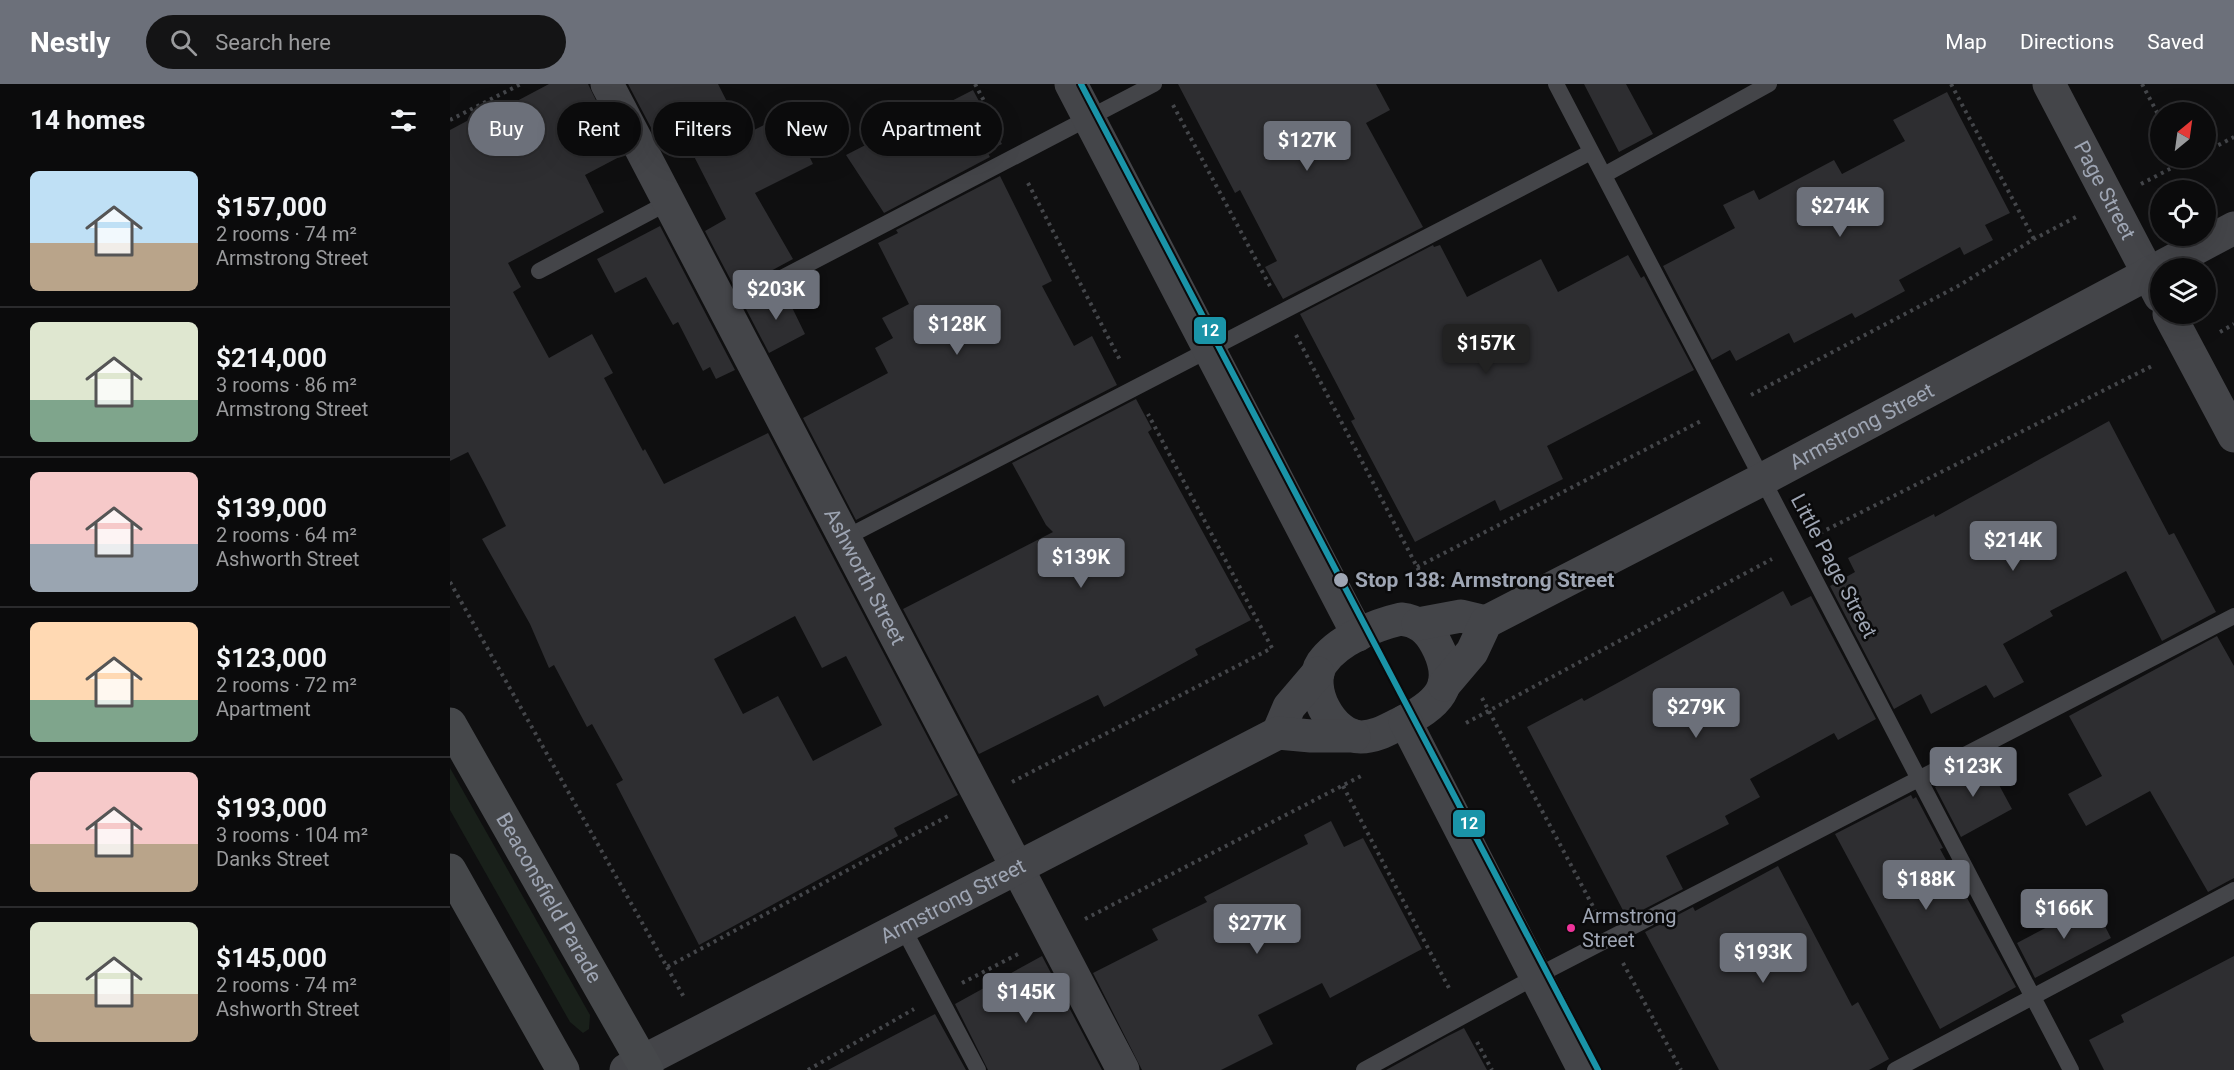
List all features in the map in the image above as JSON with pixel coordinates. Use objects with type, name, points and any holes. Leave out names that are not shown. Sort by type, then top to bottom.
[{"type":"main road","name":"Beaconsfield Parade","points":[[450,724],[639,1067]]},
{"type":"main road","points":[[450,870],[563,1070]]},
{"type":"street","name":"Ashworth Street","points":[[607,84],[1123,1070]]},
{"type":"street","points":[[1071,84],[1358,635]]},
{"type":"street","name":"Page Street","points":[[2049,84],[2150,276]]},
{"type":"street","name":"Armstrong Street","points":[[2191,258],[2234,228]]},
{"type":"street","name":"Armstrong Street","points":[[1486,622],[1763,479],[2150,286]]},
{"type":"street","points":[[2174,324],[2234,436]]},
{"type":"street","points":[[1461,616],[1486,622],[1472,652],[1412,733],[1311,736],[1278,733],[1289,707],[1318,673],[1329,655],[1358,635],[1379,625],[1401,619],[1431,622],[1461,616]]},
{"type":"street","points":[[1431,622],[1427,630],[1444,660],[1446,674],[1454,674]]},
{"type":"street","points":[[1318,673],[1318,692],[1328,714],[1342,729],[1354,736]]},
{"type":"street","name":"Armstrong Street","points":[[639,1067],[1278,733]]},
{"type":"street","points":[[1412,733],[1534,977],[1584,1070]]},
{"type":"lane","name":"Little Page Street","points":[[1556,84],[2071,1070]]},
{"type":"lane","points":[[1604,175],[1769,84]]},
{"type":"lane","points":[[724,308],[1089,118],[1161,89]]},
{"type":"lane","points":[[845,538],[1591,152]]},
{"type":"lane","points":[[539,271],[669,202]]},
{"type":"lane","points":[[1364,1070],[1534,977],[2234,616]]},
{"type":"lane","points":[[1895,1070],[2234,890]]},
{"type":"lane","points":[[903,928],[978,1070]]},
{"type":"path","points":[[450,120],[521,84]]},
{"type":"path","points":[[450,582],[667,968],[981,798],[1272,648],[975,84]]},
{"type":"path","points":[[1951,84],[2034,239]]},
{"type":"path","points":[[2142,84],[2152,102]]},
{"type":"path","points":[[1161,89],[1284,312],[1417,567],[1431,622]]},
{"type":"path","points":[[2216,146],[2234,137]]},
{"type":"path","points":[[1417,567],[1726,409],[1960,285],[2034,239],[2168,168]]},
{"type":"path","points":[[1412,733],[1488,711],[1720,589],[1797,545],[2188,349]]},
{"type":"path","points":[[1454,674],[1488,711],[1682,1070]]},
{"type":"path","points":[[808,1070],[938,995],[1364,775]]},
{"type":"path","points":[[1343,786],[1492,1070]]},
{"type":"shaded area","points":[[450,768],[590,1015],[589,1029],[583,1033],[570,1022],[450,810]]},
{"type":"building","points":[[549,84],[588,84],[597,102],[557,102],[557,156],[621,156],[585,175],[604,212],[508,263],[521,287],[513,292],[549,358],[592,334],[613,373],[604,378],[643,451],[645,449],[664,484],[768,433],[958,795],[894,828],[898,836],[699,945],[616,784],[623,780],[592,724],[587,727],[554,665],[549,668],[530,624],[482,539],[506,526],[488,490],[468,452],[450,461],[450,130],[468,120],[468,156],[545,156],[545,102],[515,102]],"holes":[[[795,616],[822,668],[846,656],[882,725],[813,761],[778,696],[743,714],[714,659]]]},
{"type":"building","points":[[628,84],[718,84],[727,102],[653,102],[653,131],[641,109],[641,102],[638,102]]},
{"type":"building","points":[[1178,84],[1376,84],[1390,110],[1366,123],[1423,227],[1283,299],[1265,267],[1277,261],[1240,190],[1235,193]]},
{"type":"building","points":[[1584,84],[1626,84],[1653,134],[1619,152]]},
{"type":"building","points":[[973,90],[979,102],[950,102]]},
{"type":"building","points":[[1947,92],[2010,213],[1985,225],[1993,240],[1964,255],[1960,247],[1899,280],[1905,291],[1855,318],[1852,313],[1794,343],[1789,333],[1736,361],[1730,350],[1712,360],[1663,266],[1735,228],[1723,205],[1754,190],[1759,200],[1834,160],[1842,174],[1905,141],[1893,120]]},
{"type":"building","points":[[765,124],[765,156],[809,156],[813,164],[755,193],[793,259],[736,290],[705,231],[726,219],[694,156],[753,156],[753,130]]},
{"type":"building","points":[[861,147],[861,156],[990,157],[884,213],[847,156]]},
{"type":"building","points":[[1000,176],[1052,281],[1042,286],[1074,346],[1092,336],[1117,385],[856,520],[803,418],[888,373],[875,348],[893,338],[882,318],[909,304],[878,243],[898,233],[896,230]]},
{"type":"building","points":[[660,226],[735,370],[716,379],[710,367],[703,371],[678,322],[673,325],[646,277],[615,293],[597,259]]},
{"type":"building","points":[[1433,245],[1434,247],[1440,245],[1467,297],[1541,259],[1558,292],[1628,255],[1641,278],[1644,276],[1694,370],[1547,446],[1563,479],[1500,511],[1495,500],[1415,542],[1351,421],[1355,419],[1300,314]]},
{"type":"building","points":[[783,289],[805,334],[769,353],[746,309]]},
{"type":"building","points":[[1136,399],[1152,429],[1148,432],[1251,620],[1195,649],[1198,655],[1104,707],[1098,695],[979,754],[903,609],[1053,532],[1046,525],[1012,463]]},
{"type":"building","points":[[2109,421],[2169,535],[2174,533],[2216,612],[2162,641],[2126,571],[2050,611],[2053,616],[2003,644],[2024,682],[1994,698],[1986,685],[1931,714],[1921,694],[1894,709],[1830,586],[1855,572],[1848,558],[1934,514],[1935,517]]},
{"type":"building","points":[[1783,591],[1791,606],[1811,596],[1876,719],[1838,740],[1834,733],[1750,779],[1760,797],[1725,816],[1729,824],[1666,856],[1683,889],[1627,918],[1527,727],[1582,698],[1584,701]]},
{"type":"building","points":[[2217,636],[2234,666],[2234,878],[2208,892],[2150,791],[2086,826],[2068,794],[2102,776],[2069,716]]},
{"type":"building","points":[[1985,759],[2012,809],[1961,837],[1935,787]]},
{"type":"building","points":[[1911,795],[1913,799],[1916,797],[1943,848],[1940,849],[2016,987],[1940,1029],[1835,834]]},
{"type":"building","points":[[1331,821],[1344,847],[1363,838],[1422,949],[1330,998],[1322,983],[1258,1015],[1273,1044],[1221,1070],[1142,1070],[1093,973],[1158,940],[1152,929],[1207,902],[1204,897],[1308,844],[1304,835]]},
{"type":"building","points":[[1778,866],[1852,1006],[1858,1002],[1889,1059],[1869,1070],[1719,1070],[1645,932],[1693,907],[1695,911]]},
{"type":"building","points":[[2093,903],[2111,938],[2035,978],[2017,943]]},
{"type":"building","points":[[1042,956],[1102,1070],[988,1070],[955,1004]]},
{"type":"building","points":[[2234,956],[2234,1070],[2104,1070],[2089,1040],[2124,1022],[2121,1015]]},
{"type":"building","points":[[935,1014],[966,1070],[828,1070]]},
{"type":"building","points":[[1464,1028],[1487,1070],[1386,1070],[1448,1036]]},
{"type":"transit line","name":"12","points":[[1081,84],[1598,1070]]},
{"type":"place","name":"Stop 138: Armstrong Street","points":[[1341,580]]},
{"type":"place","name":"Armstrong Street","points":[[1571,928]]}]
